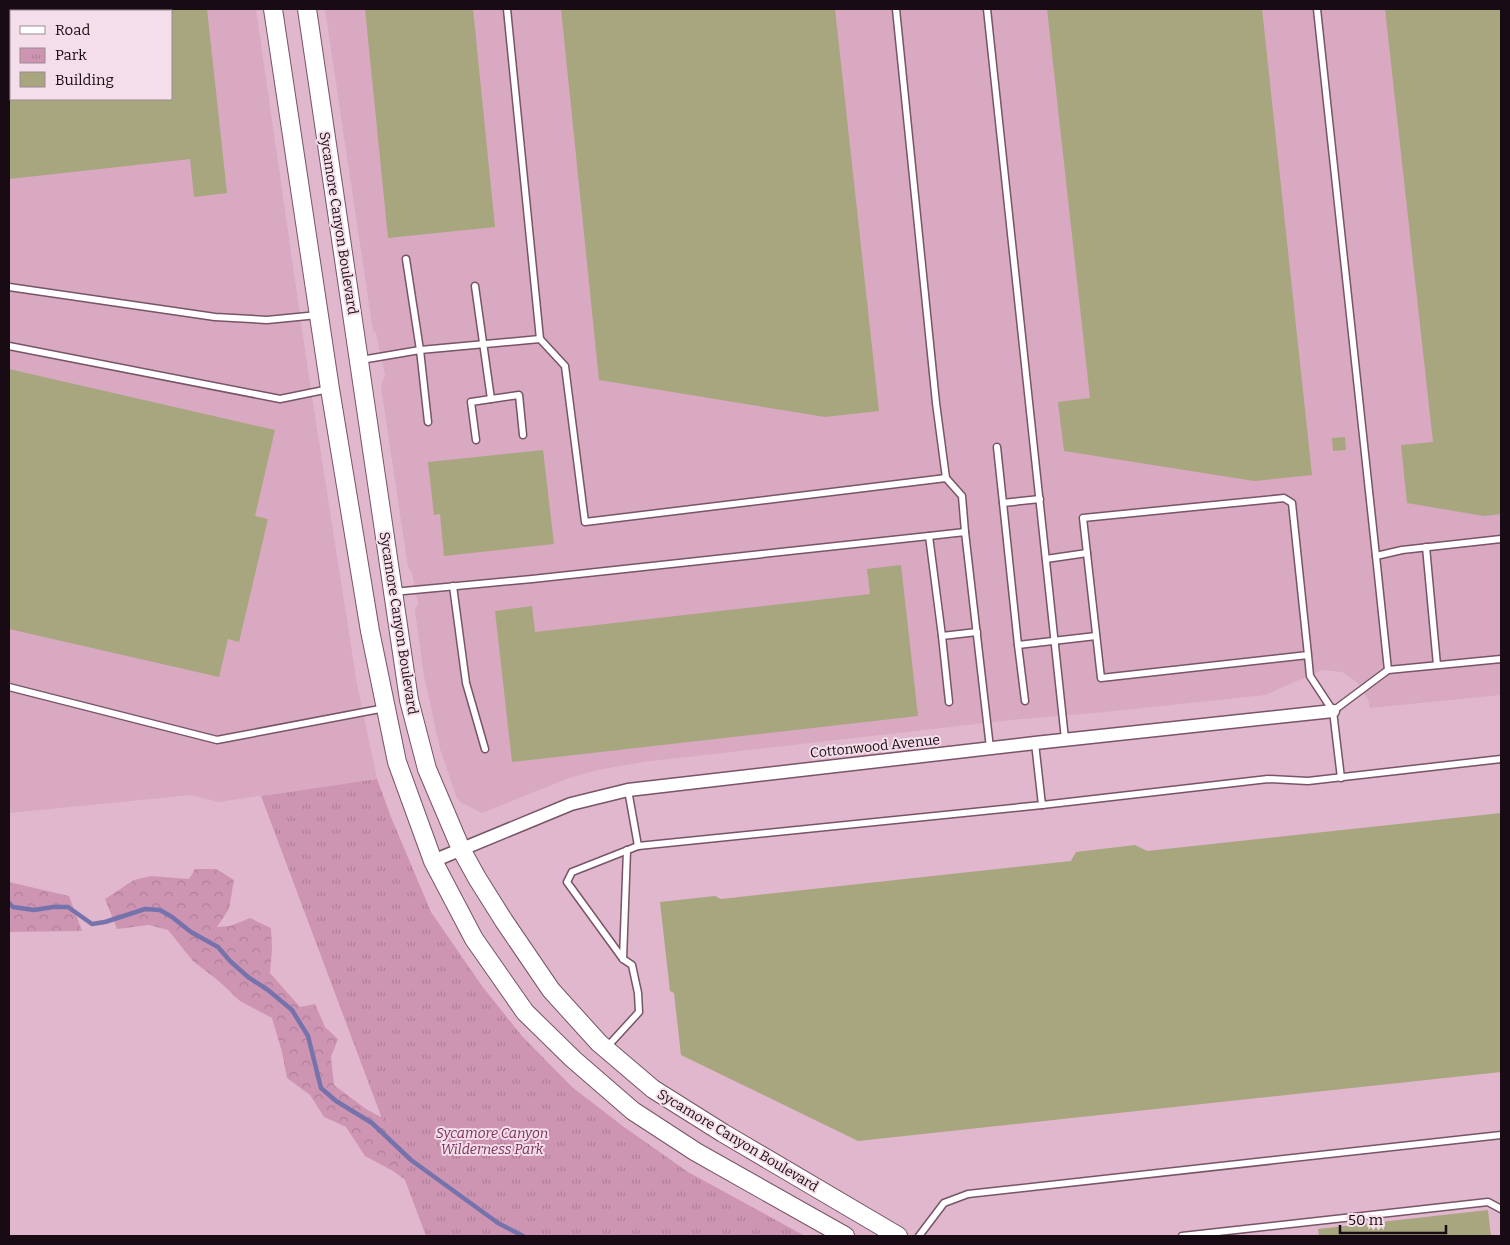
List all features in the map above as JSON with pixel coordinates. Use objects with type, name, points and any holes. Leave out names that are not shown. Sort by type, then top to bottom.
[{"type":"main road","name":"Sycamore Canyon Boulevard","points":[[273,9],[330,389],[384,708],[396,762],[432,861],[474,939],[525,1012],[572,1060],[633,1111],[696,1152],[846,1236]]},
{"type":"main road","name":"Sycamore Canyon Boulevard","points":[[307,9],[409,700],[427,769],[461,849],[504,921],[551,990],[606,1049],[668,1098],[723,1133],[898,1236]]},
{"type":"street","name":"Cottonwood Avenue","points":[[432,861],[571,804],[628,790],[1035,742],[1333,711]]},
{"type":"lane","points":[[507,9],[540,339],[565,366],[585,522],[946,478]]},
{"type":"lane","points":[[896,9],[936,403],[946,478],[962,496],[990,748]]},
{"type":"lane","points":[[987,9],[1065,739]]},
{"type":"lane","points":[[1317,9],[1388,670]]},
{"type":"lane","points":[[406,259],[420,350],[428,422]]},
{"type":"lane","points":[[475,286],[490,399]]},
{"type":"lane","points":[[9,287],[215,317],[267,320],[319,315]]},
{"type":"lane","points":[[360,360],[420,350],[540,339]]},
{"type":"lane","points":[[9,346],[280,398],[330,389]]},
{"type":"lane","points":[[476,440],[471,402],[519,395],[523,435]]},
{"type":"lane","points":[[997,447],[1024,701]]},
{"type":"lane","points":[[1308,655],[1100,678],[1083,518],[1284,498],[1292,504],[1308,655],[1310,676],[1333,711],[1341,778]]},
{"type":"lane","points":[[1003,503],[1040,499]]},
{"type":"lane","points":[[392,592],[965,532]]},
{"type":"lane","points":[[929,536],[949,702]]},
{"type":"lane","points":[[1376,556],[1402,550],[1501,539]]},
{"type":"lane","points":[[1426,547],[1437,665]]},
{"type":"lane","points":[[1046,559],[1087,553]]},
{"type":"lane","points":[[453,586],[466,683],[485,749]]},
{"type":"lane","points":[[942,636],[977,632]]},
{"type":"lane","points":[[1018,645],[1096,636]]},
{"type":"lane","points":[[1333,711],[1388,670],[1501,659]]},
{"type":"lane","points":[[9,687],[217,740],[384,708]]},
{"type":"lane","points":[[1035,742],[1042,805]]},
{"type":"lane","points":[[606,1049],[639,1012],[638,993],[632,964],[623,959],[567,882],[572,872],[638,846],[1042,805],[1268,779],[1308,781],[1501,759]]},
{"type":"lane","points":[[628,790],[638,846]]},
{"type":"lane","points":[[623,959],[627,850]]},
{"type":"lane","points":[[919,1236],[944,1203],[968,1194],[1501,1135]]},
{"type":"lane","points":[[1182,1236],[1488,1202],[1501,1208]]},
{"type":"shaded area","points":[[9,9],[256,9],[308,371],[357,684],[377,779],[218,802],[191,795],[9,813]]},
{"type":"shaded area","points":[[325,9],[1501,9],[1501,695],[1370,708],[1368,699],[1357,682],[1342,672],[1322,670],[1265,695],[1011,720],[643,762],[597,770],[569,778],[482,813],[460,802],[456,796],[440,749],[424,676],[415,610],[418,604],[412,573],[408,567],[381,387],[385,375],[376,333],[373,331]]},
{"type":"green space","name":"Sycamore Canyon Wilderness Park","points":[[377,779],[431,912],[482,986],[522,1036],[572,1087],[624,1127],[688,1172],[805,1236],[426,1236],[261,796]]},
{"type":"green space","points":[[195,869],[216,869],[234,880],[229,909],[217,927],[230,926],[250,918],[271,928],[270,973],[300,1007],[315,1004],[325,1027],[338,1039],[331,1057],[334,1085],[366,1109],[388,1121],[408,1182],[393,1171],[365,1156],[346,1127],[324,1117],[310,1095],[287,1078],[272,1018],[240,1001],[220,982],[193,961],[168,930],[149,925],[117,929],[105,899],[134,880],[151,876],[189,879]]},
{"type":"green space","points":[[9,882],[69,896],[82,931],[9,932]]},
{"type":"building","points":[[207,9],[227,193],[194,197],[190,159],[9,179],[9,99],[172,100],[171,10]]},
{"type":"building","points":[[365,9],[473,9],[495,227],[388,238]]},
{"type":"building","points":[[561,9],[835,9],[879,411],[825,417],[599,380]]},
{"type":"building","points":[[1047,9],[1262,9],[1312,475],[1254,481],[1064,451],[1058,402],[1090,398]]},
{"type":"building","points":[[1385,9],[1501,9],[1501,514],[1484,516],[1407,503],[1401,445],[1433,442]]},
{"type":"building","points":[[9,369],[275,430],[255,516],[268,519],[239,642],[228,639],[219,677],[9,629]]},
{"type":"building","points":[[1345,437],[1346,450],[1333,451],[1332,438]]},
{"type":"building","points":[[543,450],[554,544],[444,556],[440,514],[434,515],[428,462]]},
{"type":"building","points":[[901,565],[918,716],[512,762],[495,611],[532,606],[535,632],[870,594],[867,569]]},
{"type":"building","points":[[1501,813],[1501,1072],[858,1141],[681,1055],[674,993],[670,991],[660,902],[715,896],[721,899],[1071,861],[1076,852],[1135,845],[1147,851]]},
{"type":"building","points":[[1488,1210],[1491,1236],[1319,1236],[1318,1229]]},
{"type":"waterway","points":[[9,903],[13,907],[34,910],[68,907],[92,924],[105,922],[145,909],[160,910],[172,917],[191,932],[218,947],[248,977],[268,990],[292,1010],[308,1036],[321,1088],[336,1101],[372,1123],[411,1160],[498,1223],[523,1236]]}]
